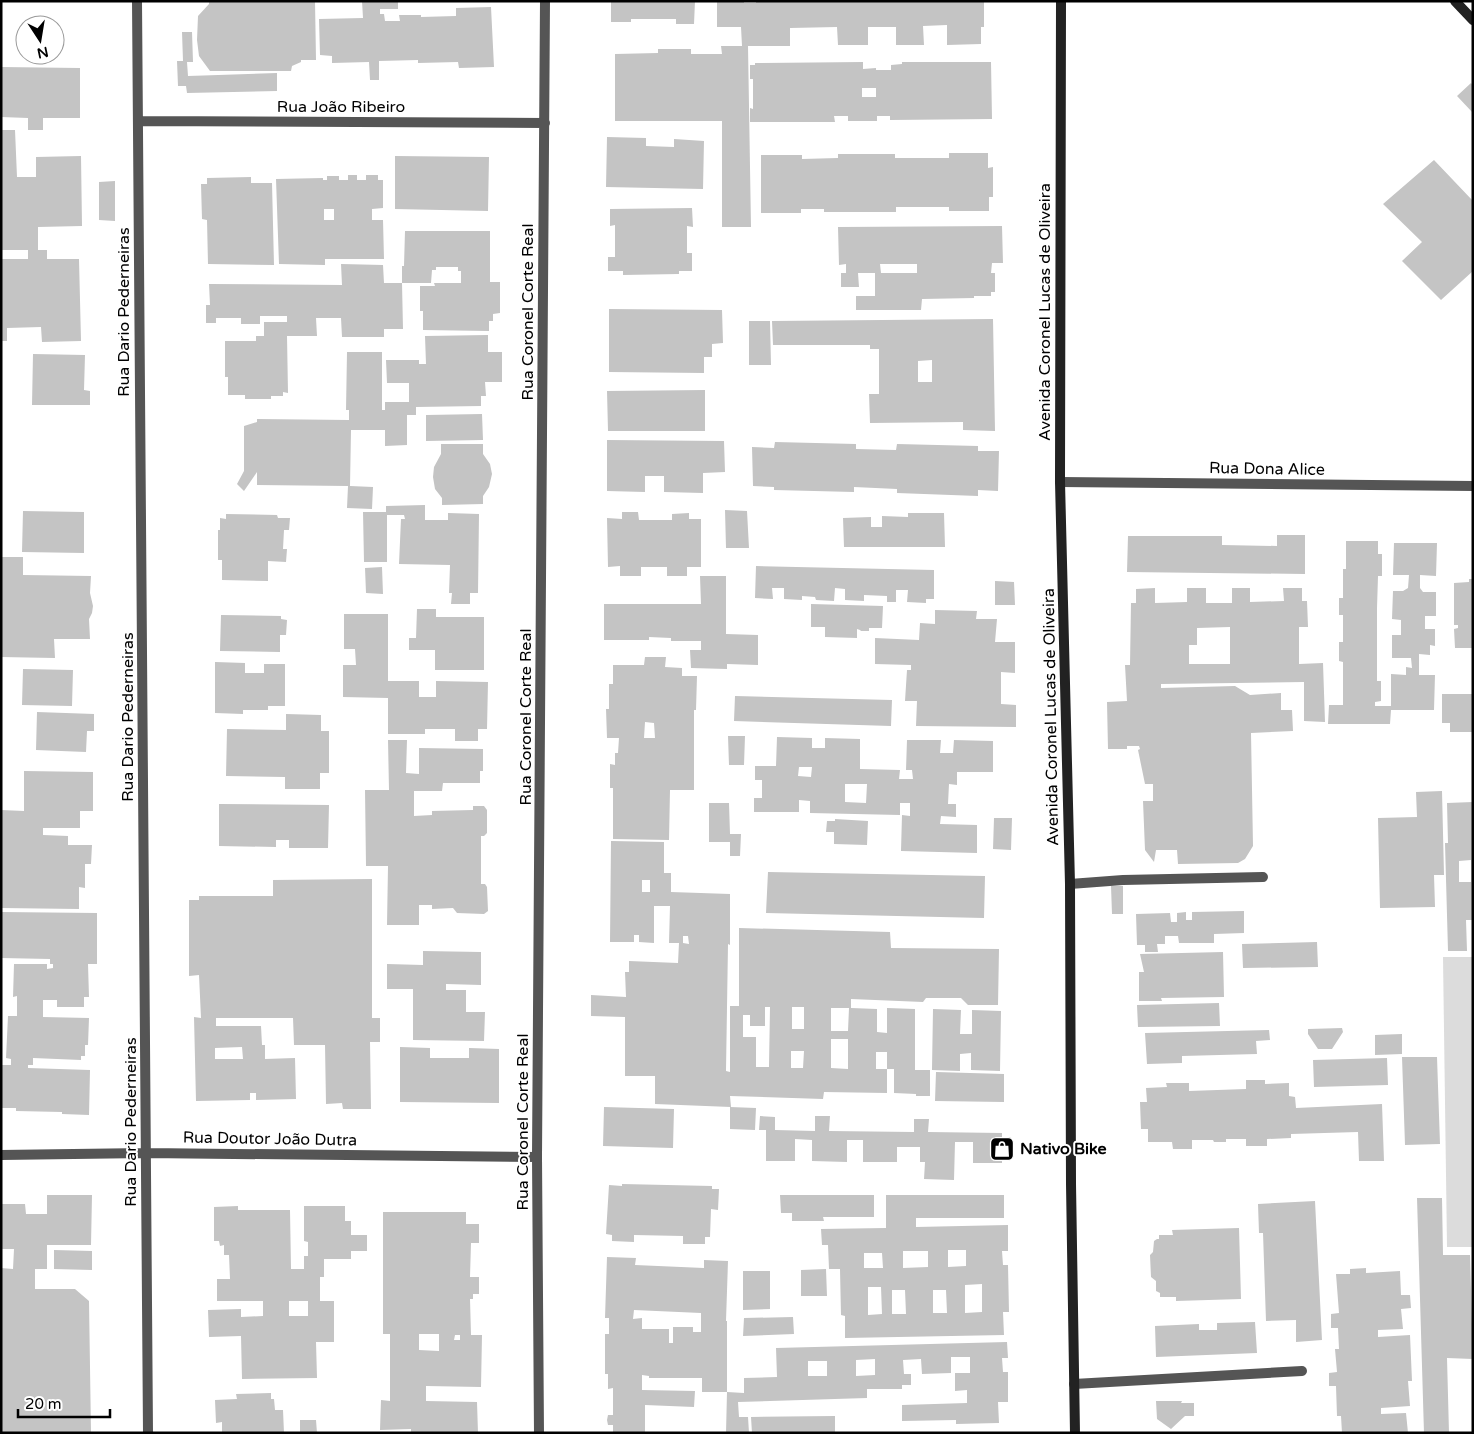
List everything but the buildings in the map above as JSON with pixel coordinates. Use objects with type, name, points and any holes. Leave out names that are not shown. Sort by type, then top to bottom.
[{"type":"street","name":"Rua Dario Pederneiras","points":[[137,1],[148,1433]]},
{"type":"street","name":"Rua Coronel Corte Real","points":[[538,1433],[538,1157],[546,1]]},
{"type":"street","name":"Avenida Coronel Lucas de Oliveira","points":[[1061,1],[1060,482],[1070,884],[1071,1184],[1075,1433]]},
{"type":"street","points":[[1455,1],[1473,20]]},
{"type":"street","name":"Rua João Ribeiro","points":[[138,121],[545,122]]},
{"type":"street","name":"Rua Dona Alice","points":[[1060,482],[1473,486]]},
{"type":"street","points":[[1070,884],[1123,880],[1263,877]]},
{"type":"street","name":"Rua Doutor João Dutra","points":[[1,1155],[146,1153],[538,1157]]},
{"type":"street","points":[[1074,1384],[1302,1371]]},
{"type":"shaded area","points":[[1443,957],[1473,957],[1473,1247],[1447,1247]]},
{"type":"place","name":"Nativo Bike","points":[[1002,1149]]}]
